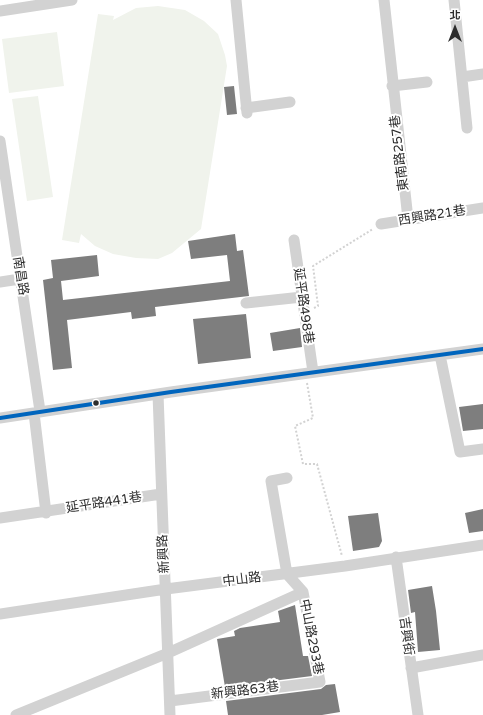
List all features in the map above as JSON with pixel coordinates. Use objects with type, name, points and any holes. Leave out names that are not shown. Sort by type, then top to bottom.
[{"type":"street","points":[[0,12],[72,0]]},
{"type":"street","points":[[236,0],[247,110],[290,102]]},
{"type":"street","name":"東南路257巷","points":[[384,0],[392,86],[408,219]]},
{"type":"street","points":[[454,0],[467,128]]},
{"type":"street","points":[[462,77],[483,74]]},
{"type":"street","points":[[392,86],[427,82]]},
{"type":"street","name":"南昌路","points":[[0,146],[20,279],[37,412]]},
{"type":"street","name":"西興路21巷","points":[[381,224],[483,208]]},
{"type":"street","name":"延平路498巷","points":[[294,240],[304,313],[309,373]]},
{"type":"street","points":[[0,282],[20,279]]},
{"type":"street","points":[[246,303],[302,297]]},
{"type":"street","points":[[0,418],[158,394],[483,349]]},
{"type":"street","points":[[440,355],[460,452],[483,449]]},
{"type":"street","name":"新興路","points":[[158,394],[170,715]]},
{"type":"street","points":[[37,412],[46,513]]},
{"type":"street","points":[[287,478],[271,481],[287,574]]},
{"type":"street","name":"延平路441巷","points":[[0,518],[46,513],[161,494]]},
{"type":"street","name":"中山路","points":[[0,614],[345,566],[396,557],[483,545]]},
{"type":"street","name":"吉興街","points":[[396,557],[410,668],[418,715]]},
{"type":"street","name":"中山路293巷","points":[[287,574],[303,592],[320,682]]},
{"type":"street","points":[[16,715],[168,653],[303,592]]},
{"type":"street","points":[[410,668],[483,654]]},
{"type":"street","name":"新興路63巷","points":[[170,701],[320,682]]},
{"type":"street","points":[[46,703],[47,715]]},
{"type":"path","points":[[304,313],[318,306],[314,266],[381,224]]},
{"type":"path","points":[[309,373],[313,418],[295,426],[303,464],[317,464],[345,566]]},
{"type":"shaded area","points":[[158,6],[185,10],[204,21],[218,34],[227,66],[201,229],[172,253],[158,259],[136,258],[113,254],[95,246],[81,234],[79,243],[62,240],[98,14],[114,16],[113,20],[136,8]]},
{"type":"shaded area","points":[[57,32],[64,86],[9,93],[2,39]]},
{"type":"shaded area","points":[[38,96],[53,197],[27,201],[12,99]]},
{"type":"building","points":[[234,86],[237,114],[227,115],[224,87]]},
{"type":"building","points":[[235,234],[237,251],[243,250],[249,296],[155,307],[156,316],[132,319],[131,312],[67,320],[72,368],[53,370],[43,280],[53,278],[51,260],[97,255],[99,276],[61,281],[63,300],[230,281],[227,255],[191,259],[188,241]]},
{"type":"building","points":[[246,314],[251,358],[198,364],[193,319]]},
{"type":"building","points":[[300,328],[302,347],[273,351],[270,333]]},
{"type":"building","points":[[483,404],[483,429],[463,431],[459,407]]},
{"type":"building","points":[[483,509],[483,531],[469,533],[465,513]]},
{"type":"building","points":[[378,513],[382,541],[379,547],[353,551],[348,516]]},
{"type":"building","points":[[432,586],[440,650],[418,652],[415,612],[411,613],[408,590]]},
{"type":"building","points":[[295,605],[303,656],[308,656],[312,676],[225,687],[217,639],[235,636],[234,631],[240,628],[280,622],[278,611]]},
{"type":"building","points":[[335,684],[340,712],[322,715],[228,715],[226,701],[321,689],[326,685]]},
{"type":"transit line","points":[[0,418],[171,392],[483,349]]}]
